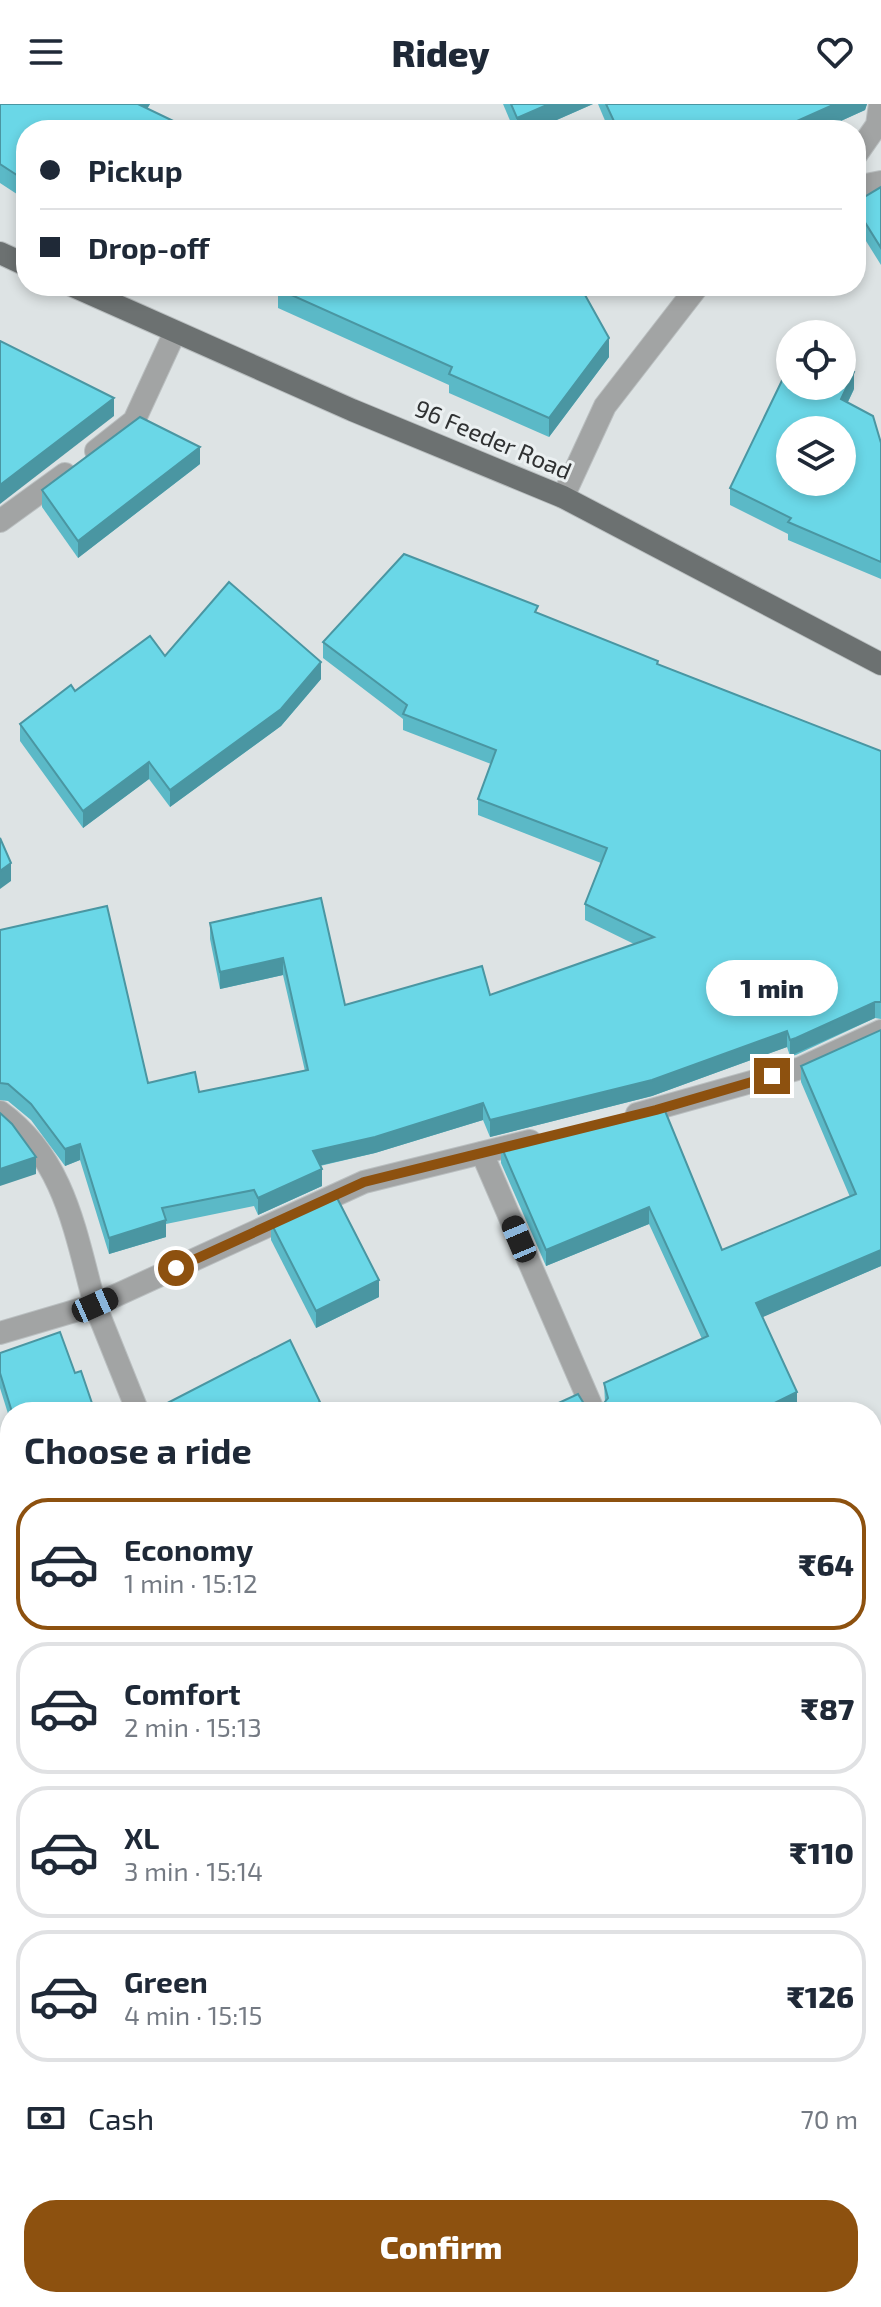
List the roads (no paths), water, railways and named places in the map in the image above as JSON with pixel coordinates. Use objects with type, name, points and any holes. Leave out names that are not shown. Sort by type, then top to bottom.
[{"type":"main road","name":"96 Feeder Road","points":[[95,296],[563,497],[881,664]]},
{"type":"street","points":[[866,141],[877,125],[880,104]]},
{"type":"street","points":[[563,497],[605,406],[690,296]]},
{"type":"street","points":[[0,521],[134,421],[175,332]]},
{"type":"street","points":[[612,1121],[801,1068],[881,1031]]},
{"type":"street","points":[[0,1112],[24,1129],[61,1184],[95,1305],[134,1402]]},
{"type":"street","points":[[0,1333],[95,1305],[364,1182],[554,1135]]},
{"type":"street","points":[[482,1153],[590,1402]]}]
